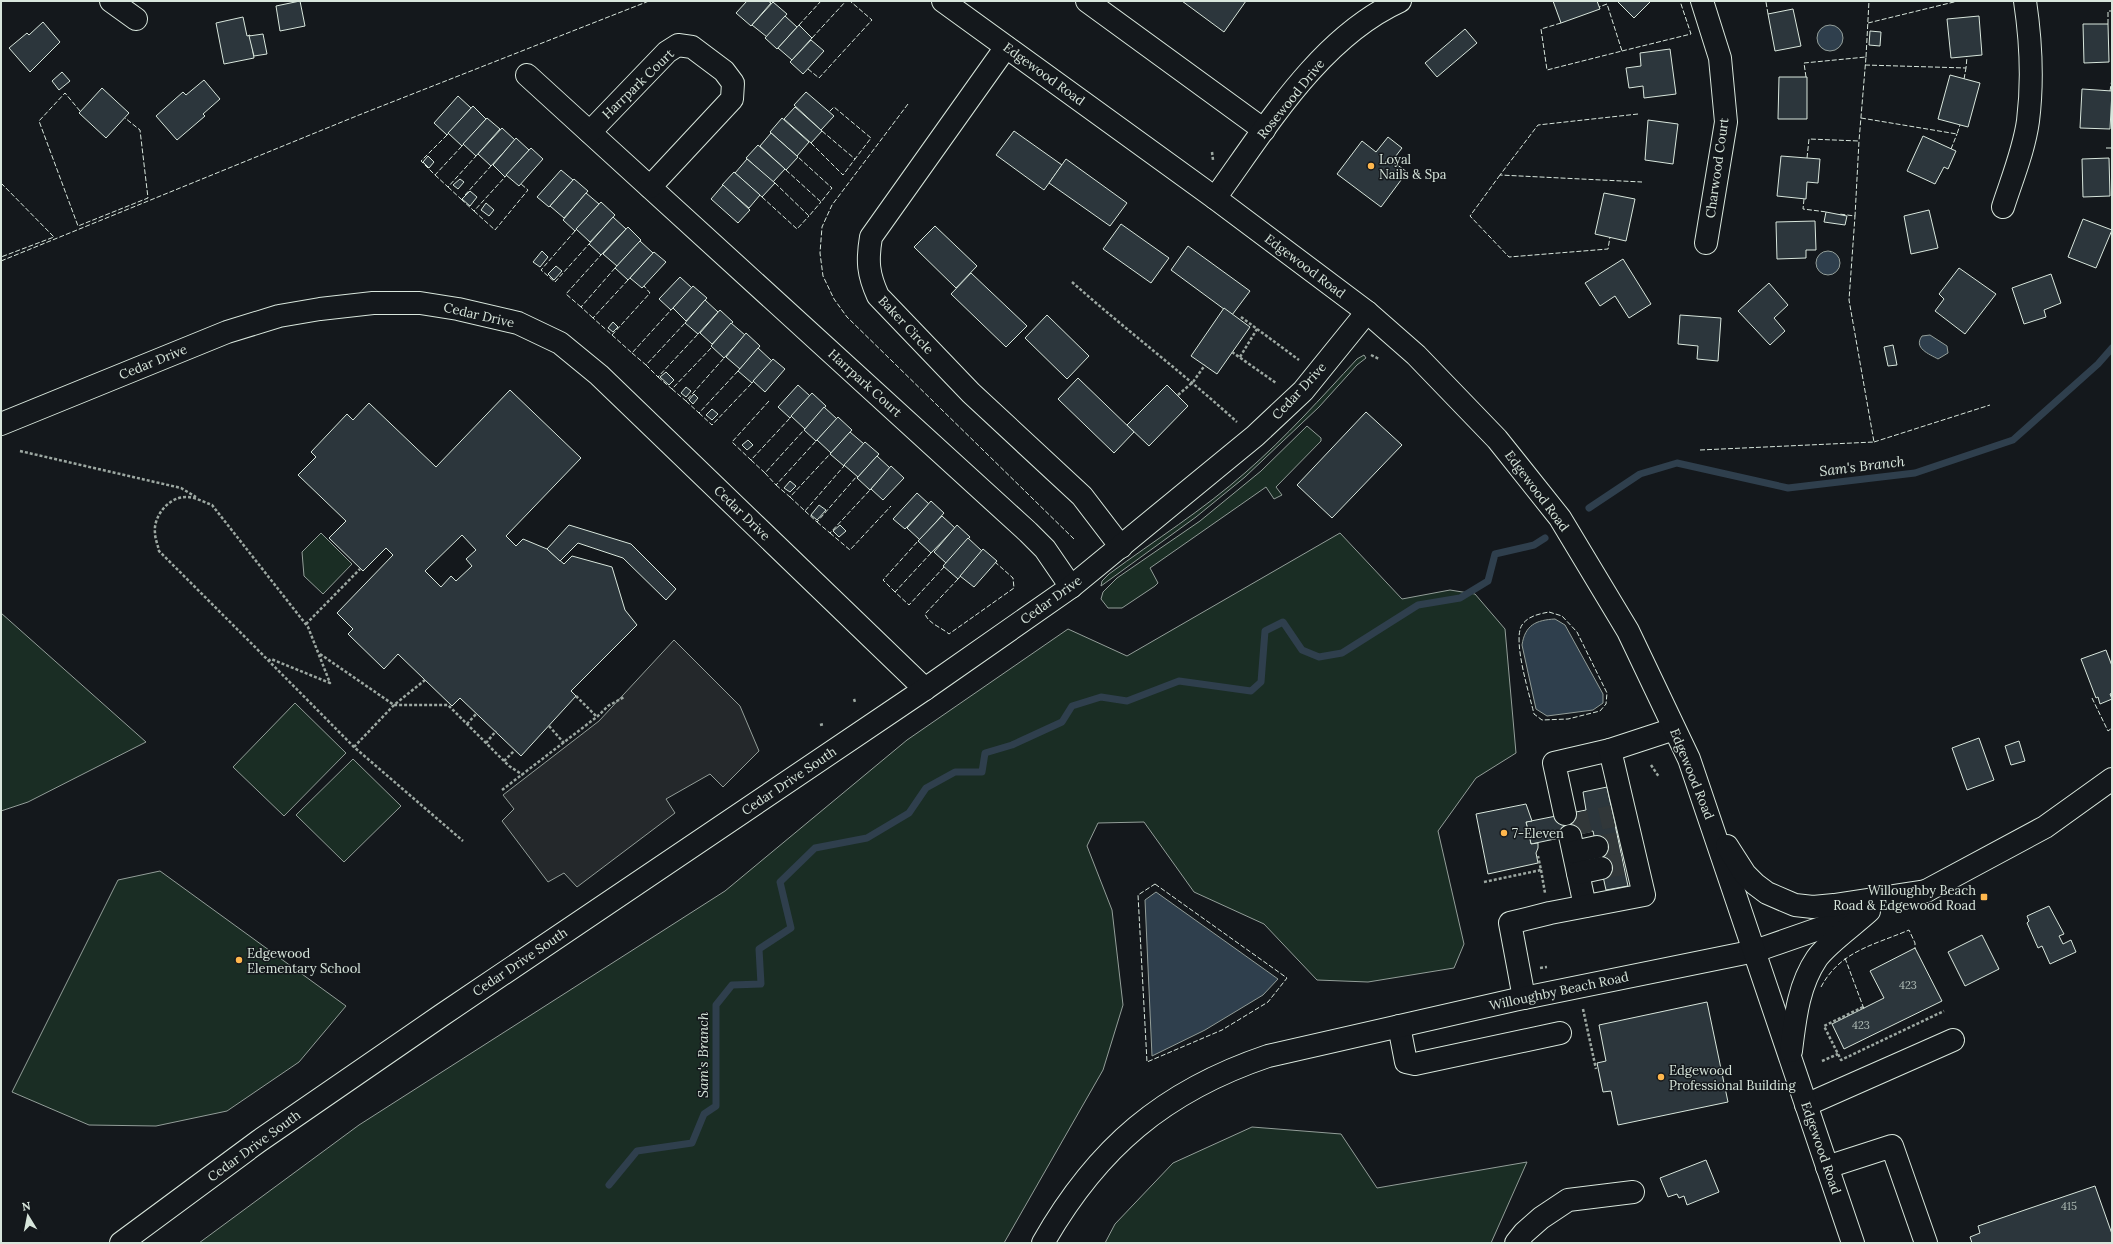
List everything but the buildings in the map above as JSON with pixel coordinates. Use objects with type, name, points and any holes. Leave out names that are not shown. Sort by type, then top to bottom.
[{"type":"street","points":[[111,1],[136,19]]},
{"type":"street","name":"Edgewood Road","points":[[943,1],[1215,198],[1367,312],[1416,355],[1497,439],[1560,518],[1628,631],[1689,759],[1853,1243]]},
{"type":"street","points":[[1087,1],[1264,130]]},
{"type":"street","name":"Rosewood Drive","points":[[1215,198],[1264,130],[1313,67],[1352,31],[1400,1]]},
{"type":"street","name":"Charwood Court","points":[[1702,1],[1720,58],[1726,122],[1706,242]]},
{"type":"street","points":[[2003,207],[2028,122],[2031,73],[2029,28],[2025,1]]},
{"type":"street","name":"Harrpark Court","points":[[590,132],[667,52],[678,45],[692,47],[724,71],[733,83],[732,99],[650,187]]},
{"type":"street","name":"Baker Circle","points":[[1006,47],[871,237],[868,260],[870,279],[878,296],[971,393],[1082,496],[1121,547]]},
{"type":"street","name":"Harrpark Court","points":[[527,75],[1028,532],[1045,548],[1071,587]]},
{"type":"street","name":"Cedar Drive","points":[[1,424],[227,332],[279,316],[365,304],[420,302],[518,323],[560,343],[599,375],[925,689],[1071,587],[1255,436],[1303,391],[1367,312]]},
{"type":"street","name":"Cedar Drive South","points":[[121,1243],[260,1141],[422,1029],[925,689]]},
{"type":"street","points":[[1565,814],[1554,763],[1610,750],[1674,729]]},
{"type":"street","points":[[1524,998],[1510,923],[1644,894],[1630,862],[1625,841],[1619,814],[1610,750]]},
{"type":"street","name":"Willoughby Beach Road","points":[[1043,1243],[1062,1209],[1101,1162],[1127,1134],[1175,1097],[1221,1073],[1268,1056],[1524,998],[1755,951],[1926,891],[2045,827],[2112,779]]},
{"type":"street","points":[[1709,816],[1744,874],[1767,893],[1795,905],[1813,907],[1834,905],[1926,891]]},
{"type":"street","points":[[1574,854],[1597,847]]},
{"type":"street","points":[[1574,854],[1585,906]]},
{"type":"street","points":[[1574,854],[1601,868]]},
{"type":"street","points":[[1790,1058],[1796,1005],[1810,970],[1818,957],[1869,911]]},
{"type":"street","points":[[1400,1026],[1406,1062],[1415,1064],[1560,1033]]},
{"type":"street","points":[[1806,1105],[1953,1040]]},
{"type":"street","points":[[1827,1167],[1892,1146],[1926,1243]]},
{"type":"street","points":[[1516,1243],[1524,1233],[1541,1218],[1568,1200],[1633,1192]]},
{"type":"path","points":[[1212,152],[1213,160]]},
{"type":"path","points":[[1072,282],[1120,324],[1193,382],[1237,422]]},
{"type":"path","points":[[1241,317],[1299,360]]},
{"type":"path","points":[[1240,357],[1258,329]]},
{"type":"path","points":[[1232,352],[1276,383]]},
{"type":"path","points":[[1371,355],[1379,359]]},
{"type":"path","points":[[1178,396],[1193,382],[1205,365]]},
{"type":"path","points":[[20,451],[181,488],[212,506],[306,624],[330,683],[271,658],[268,661]]},
{"type":"path","points":[[198,499],[185,497],[169,504],[156,516],[154,533],[159,551],[354,747],[463,841]]},
{"type":"path","points":[[306,624],[360,569]]},
{"type":"path","points":[[319,654],[394,705],[448,705],[504,761],[523,775]]},
{"type":"path","points":[[354,747],[394,705],[425,680]]},
{"type":"path","points":[[576,696],[597,718]]},
{"type":"path","points":[[502,790],[597,718],[608,706],[624,697]]},
{"type":"path","points":[[467,724],[476,714]]},
{"type":"path","points":[[820,726],[824,724]]},
{"type":"path","points":[[549,726],[564,743]]},
{"type":"path","points":[[486,743],[496,731]]},
{"type":"path","points":[[504,761],[515,750]]},
{"type":"path","points":[[1651,765],[1659,776]]},
{"type":"path","points":[[1484,882],[1541,870],[1538,856]]},
{"type":"path","points":[[1539,969],[1547,967]]},
{"type":"path","points":[[1863,1007],[1824,1026],[1841,1060],[1944,1011]]},
{"type":"path","points":[[1584,1012],[1596,1069]]},
{"type":"path","points":[[1822,1061],[1838,1054]]},
{"type":"green space","points":[[1364,355],[1366,358],[1357,365],[1319,407],[1245,477],[1196,517],[1101,586],[1102,581],[1109,574],[1196,512],[1230,486],[1261,459],[1317,403],[1357,359]]},
{"type":"green space","points":[[1307,426],[1321,438],[1321,441],[1276,487],[1282,495],[1274,499],[1266,487],[1150,568],[1158,583],[1155,586],[1122,608],[1108,608],[1101,599],[1103,592],[1117,578],[1200,521],[1261,471]]},
{"type":"green space","points":[[321,533],[352,564],[323,594],[304,576],[302,552]]},
{"type":"green space","points":[[1340,533],[1402,599],[1450,590],[1475,594],[1505,629],[1516,753],[1476,778],[1438,831],[1464,944],[1454,968],[1368,982],[1317,980],[1264,924],[1194,892],[1144,822],[1098,823],[1087,846],[1112,910],[1123,1005],[1103,1070],[1004,1243],[199,1243],[359,1125],[725,891],[907,740],[1068,629],[1127,656]]},
{"type":"green space","points":[[1,613],[146,742],[28,802],[1,811]]},
{"type":"green space","points":[[295,703],[346,753],[284,816],[233,767]]},
{"type":"green space","points":[[353,759],[401,806],[344,862],[296,815]]},
{"type":"green space","points":[[160,871],[346,1006],[299,1062],[227,1111],[156,1126],[89,1125],[12,1092],[118,880]]},
{"type":"green space","points":[[1252,1127],[1341,1134],[1377,1188],[1527,1162],[1491,1243],[1105,1243],[1115,1224],[1173,1163]]},
{"type":"shaded area","points":[[674,640],[740,706],[759,751],[723,787],[710,774],[666,799],[675,813],[577,887],[564,873],[548,882],[502,821],[514,809],[503,795],[599,721]]},
{"type":"water","points":[[1830,25],[1839,29],[1843,38],[1839,47],[1830,51],[1821,47],[1817,38],[1821,29]]},
{"type":"water","points":[[1828,251],[1833,252],[1839,258],[1839,268],[1833,274],[1828,275],[1823,274],[1817,268],[1816,263],[1817,258],[1823,252]]},
{"type":"water","points":[[1930,335],[1947,346],[1948,353],[1938,359],[1923,350],[1919,344],[1920,340],[1922,336]]},
{"type":"water","points":[[1555,619],[1565,625],[1603,694],[1603,703],[1593,710],[1547,716],[1536,709],[1522,645],[1526,633],[1532,625],[1537,622]]},
{"type":"water","points":[[1156,892],[1278,979],[1263,995],[1205,1030],[1152,1056],[1145,900]]},
{"type":"waterway","name":"Sam's Branch","points":[[1589,508],[1640,474],[1677,463],[1788,488],[1915,473],[2013,440],[2098,364],[2112,348]]},
{"type":"waterway","name":"Sam's Branch","points":[[609,1185],[637,1151],[692,1143],[704,1114],[716,1106],[716,1005],[732,985],[761,984],[759,949],[791,928],[780,882],[815,848],[867,838],[909,813],[926,788],[955,772],[982,772],[985,753],[1012,745],[1062,722],[1072,706],[1101,697],[1127,701],[1179,681],[1251,691],[1261,682],[1265,631],[1283,622],[1302,650],[1319,657],[1342,653],[1418,605],[1460,598],[1488,581],[1495,554],[1534,545],[1545,538]]},
{"type":"tunnel","points":[[1568,826],[1613,816]]},
{"type":"tunnel","points":[[1597,847],[1618,843]]},
{"type":"tunnel","points":[[1601,868],[1623,864]]},
{"type":"fence","points":[[1,261],[359,115],[649,1]]},
{"type":"fence","points":[[799,25],[821,1]]},
{"type":"fence","points":[[812,38],[846,1]]},
{"type":"fence","points":[[808,69],[819,78],[872,20],[850,1]]},
{"type":"fence","points":[[1622,51],[1691,34],[1680,1]]},
{"type":"fence","points":[[1768,14],[1766,2],[1771,1]]},
{"type":"fence","points":[[1866,57],[1869,1]]},
{"type":"fence","points":[[1868,23],[1958,1]]},
{"type":"fence","points":[[1561,23],[1541,29],[1547,70],[1622,51],[1607,4],[1599,7]]},
{"type":"fence","points":[[2108,24],[2108,11],[2112,11]]},
{"type":"fence","points":[[1806,77],[1804,63],[1866,57],[1859,141]]},
{"type":"fence","points":[[1865,65],[1966,68],[1967,57]]},
{"type":"fence","points":[[1964,79],[1966,68]]},
{"type":"fence","points":[[2110,91],[2112,79]]},
{"type":"fence","points":[[80,111],[65,93],[39,121],[78,226],[148,198],[140,130],[125,118]]},
{"type":"fence","points":[[908,104],[832,205],[822,227],[820,253],[823,276],[834,299],[847,317],[1075,540]]},
{"type":"fence","points":[[822,131],[855,159],[871,138],[834,107],[829,112]]},
{"type":"fence","points":[[1638,114],[1538,125],[1500,175],[1642,182]]},
{"type":"fence","points":[[1861,118],[1957,134],[1960,125]]},
{"type":"fence","points":[[1951,149],[1957,134]]},
{"type":"fence","points":[[447,135],[421,161],[435,175],[462,146]]},
{"type":"fence","points":[[1807,158],[1809,139],[1859,141],[1855,216],[1839,214]]},
{"type":"fence","points":[[811,143],[843,175],[855,159]]},
{"type":"fence","points":[[2106,148],[2112,148]]},
{"type":"fence","points":[[435,175],[448,187],[476,156]]},
{"type":"fence","points":[[786,170],[821,202],[832,188],[798,157]]},
{"type":"fence","points":[[465,195],[491,166]]},
{"type":"fence","points":[[1500,175],[1470,216],[1509,257],[1608,249],[1610,237]]},
{"type":"fence","points":[[461,199],[474,211],[505,177]]},
{"type":"fence","points":[[1,183],[54,237],[1,257]]},
{"type":"fence","points":[[775,183],[809,216],[821,202]]},
{"type":"fence","points":[[474,211],[495,230],[528,190],[521,184]]},
{"type":"fence","points":[[448,187],[461,199]]},
{"type":"fence","points":[[762,197],[797,229],[809,216]]},
{"type":"fence","points":[[1804,199],[1803,209],[1827,212]]},
{"type":"fence","points":[[1700,450],[1874,442],[1849,300],[1855,216]]},
{"type":"fence","points":[[575,231],[541,270],[555,282],[589,244]]},
{"type":"fence","points":[[581,307],[566,294],[601,255]]},
{"type":"fence","points":[[593,318],[581,307],[615,268]]},
{"type":"fence","points":[[628,280],[593,318],[612,335],[650,293],[644,286]]},
{"type":"fence","points":[[612,335],[632,353],[671,310]]},
{"type":"fence","points":[[632,353],[646,365],[685,323]]},
{"type":"fence","points":[[646,365],[658,377],[698,334]]},
{"type":"fence","points":[[658,377],[672,389],[712,347]]},
{"type":"fence","points":[[672,389],[686,401],[724,358]]},
{"type":"fence","points":[[686,401],[699,413],[738,371]]},
{"type":"fence","points":[[699,413],[712,425],[752,383]]},
{"type":"fence","points":[[769,401],[732,442],[751,460],[790,418]]},
{"type":"fence","points":[[1874,442],[1990,405]]},
{"type":"fence","points":[[751,460],[765,473],[804,430]]},
{"type":"fence","points":[[765,473],[776,485],[816,441]]},
{"type":"fence","points":[[776,485],[790,497],[830,454]]},
{"type":"fence","points":[[790,497],[805,511],[844,466]]},
{"type":"fence","points":[[805,511],[817,522],[857,476]]},
{"type":"fence","points":[[817,522],[830,533],[870,490]]},
{"type":"fence","points":[[830,533],[850,550],[891,506]]},
{"type":"fence","points":[[895,592],[883,580],[918,541]]},
{"type":"fence","points":[[931,553],[895,592],[909,605],[944,567]]},
{"type":"fence","points":[[958,579],[925,614],[932,623],[949,634],[1014,588],[1013,578],[995,562]]},
{"type":"fence","points":[[1549,612],[1562,616],[1577,632],[1607,693],[1606,704],[1600,711],[1568,719],[1542,720],[1534,714],[1520,655],[1519,632],[1527,619],[1549,612]]},
{"type":"fence","points":[[2092,698],[2108,731],[2112,728]]},
{"type":"fence","points":[[1155,884],[1287,978],[1268,1002],[1222,1030],[1147,1062],[1138,895],[1155,884]]},
{"type":"fence","points":[[1821,987],[1838,965],[1848,957],[1871,945],[1909,930],[1915,943],[1915,949]]},
{"type":"fence","points":[[1845,958],[1864,1009]]},
{"type":"place","name":"Loyal Nails & Spa","points":[[1371,166]]},
{"type":"place","name":"7-Eleven","points":[[1504,833]]},
{"type":"place","name":"Willoughby Beach Road & Edgewood Road","points":[[1984,897]]},
{"type":"place","name":"Edgewood Elementary School","points":[[239,960]]},
{"type":"place","name":"Edgewood Professional Building","points":[[1661,1077]]}]
